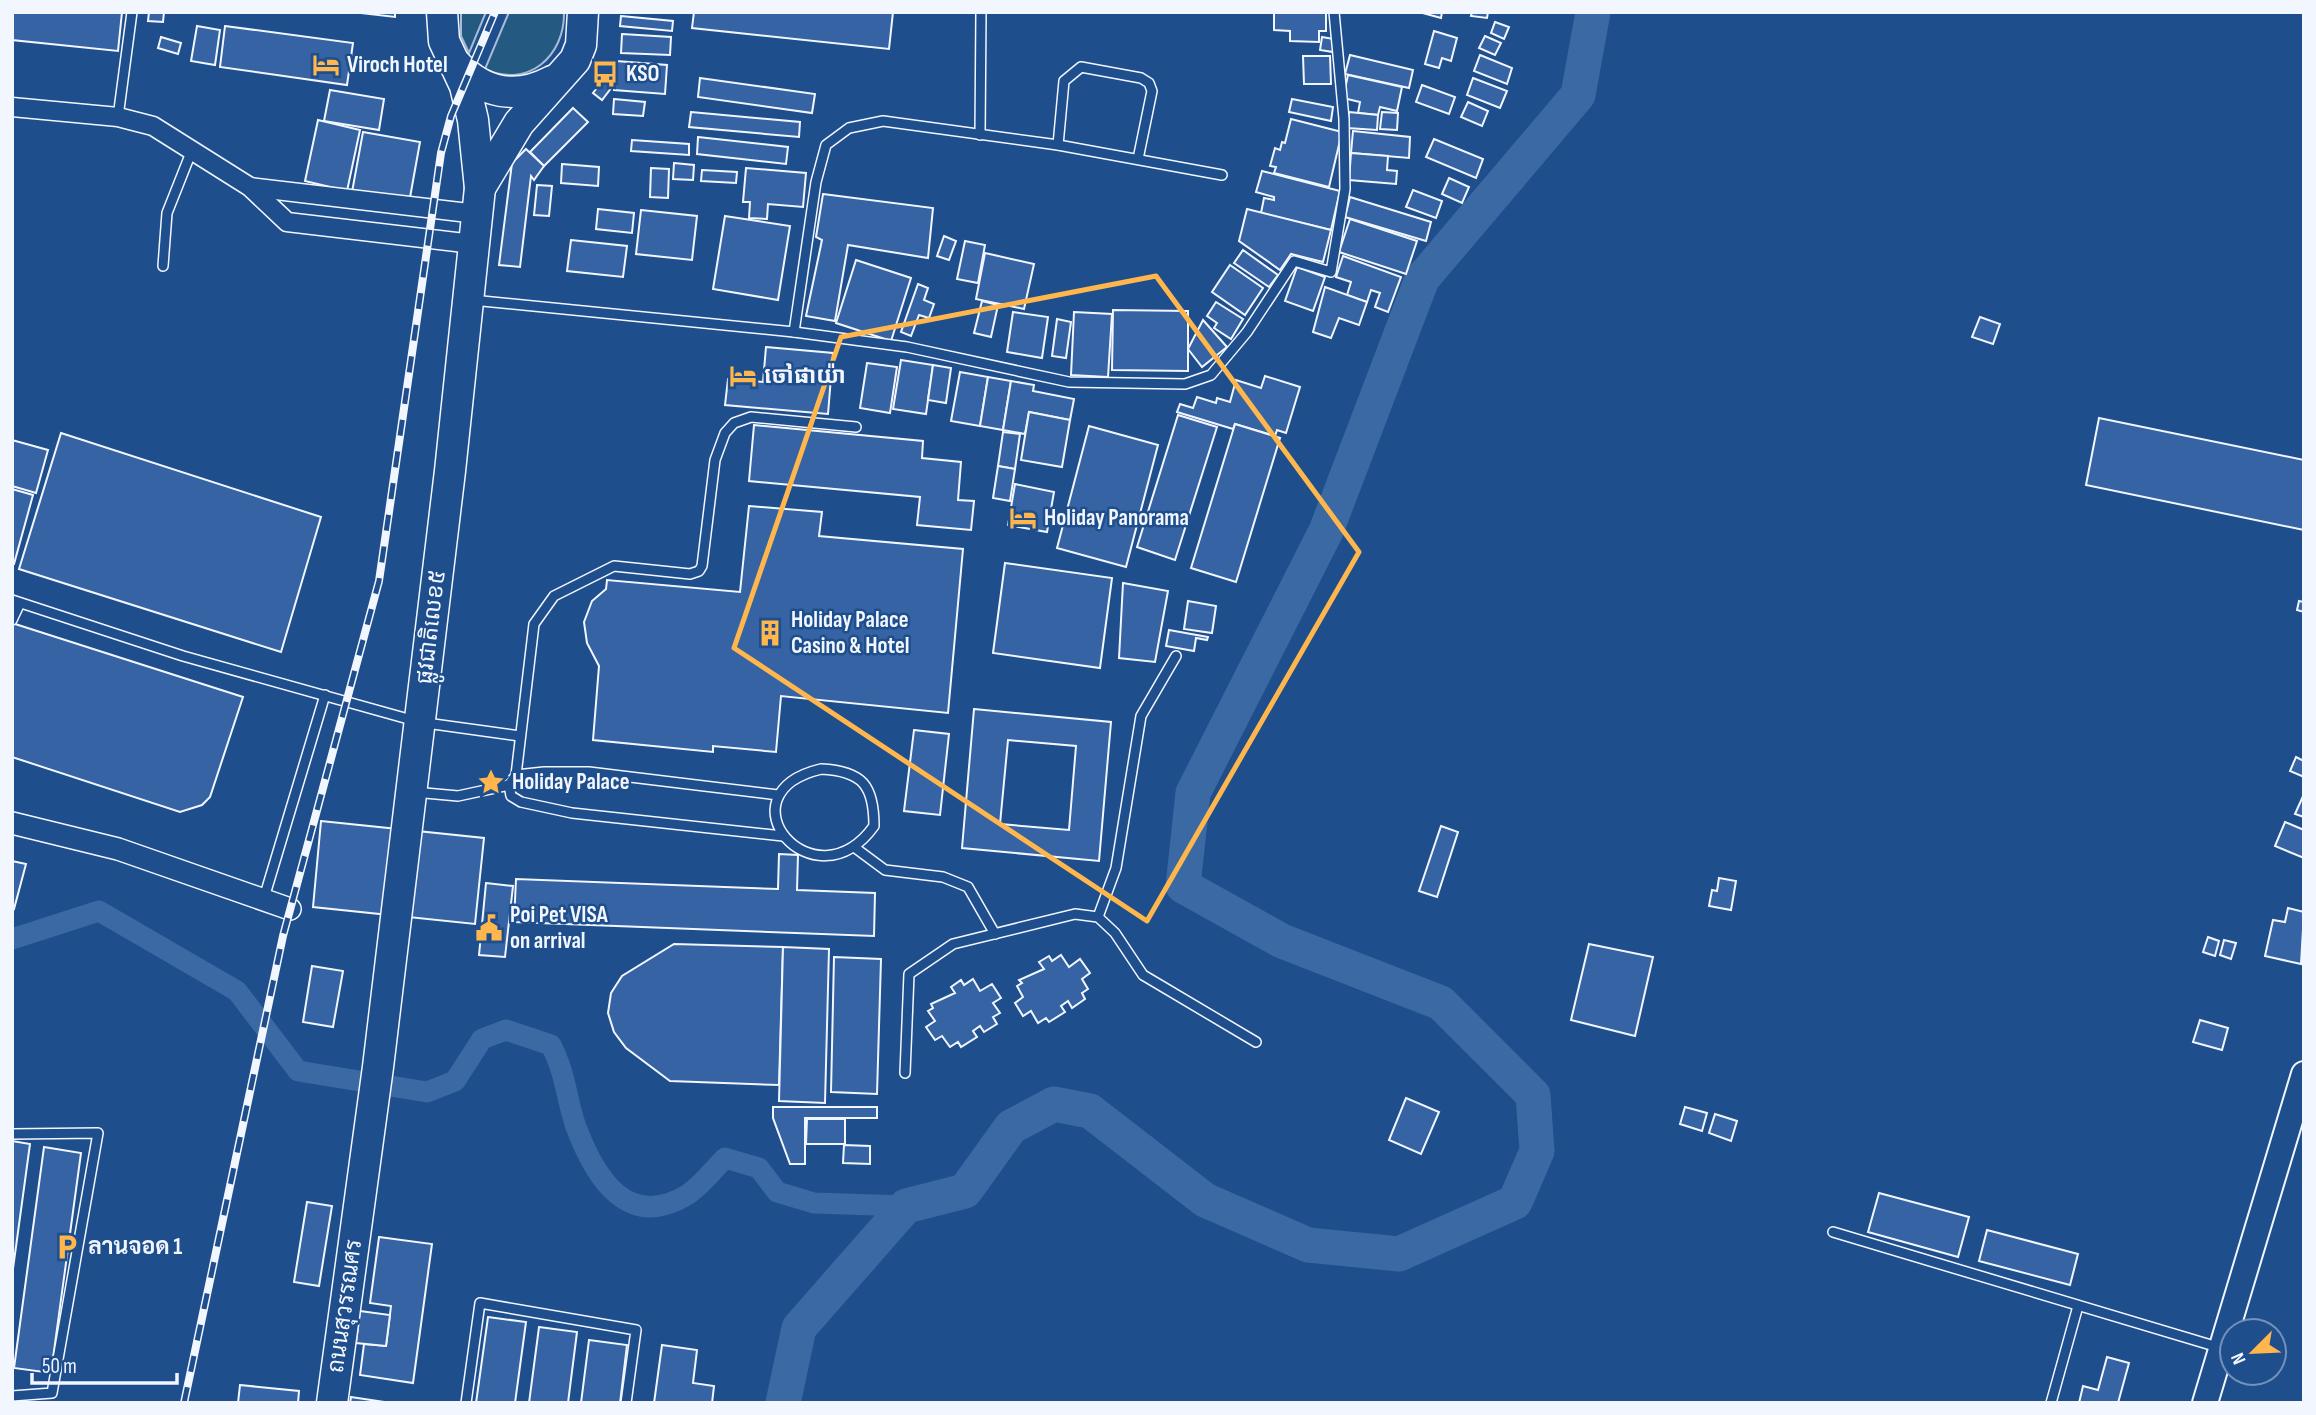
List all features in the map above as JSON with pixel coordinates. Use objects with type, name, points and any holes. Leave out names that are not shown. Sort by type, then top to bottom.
[{"type":"highway","name":"ផ្លូវជាតិលេខ៥","points":[[378,1067],[478,201],[473,120],[465,86],[444,41],[442,12]]},
{"type":"highway","name":"ផ្លូវជាតិលេខ៥","points":[[478,201],[519,123],[565,72],[578,52],[584,23],[583,12]]},
{"type":"highway","name":"ផ្លូវជាតិលេខ៥","points":[[453,61],[468,77],[489,89],[512,94],[535,90],[555,80]]},
{"type":"highway","name":"ถนนสุวรรณศร","points":[[332,1403],[378,1067]]},
{"type":"main road","points":[[2230,1317],[2304,1074]]},
{"type":"main road","points":[[2205,1403],[2218,1358]]},
{"type":"street","points":[[12,107],[118,117],[153,126],[250,187],[287,222],[473,244]]},
{"type":"street","points":[[250,187],[478,201]]},
{"type":"street","points":[[12,823],[118,849],[290,909]]},
{"type":"lane","points":[[118,117],[132,12]]},
{"type":"lane","points":[[980,135],[981,12]]},
{"type":"lane","points":[[467,299],[907,346],[1069,382],[1185,384],[1211,375],[1247,332],[1294,261],[1331,272],[1345,190],[1344,119],[1334,12]]},
{"type":"lane","points":[[1058,145],[1064,81],[1081,67],[1140,78],[1149,83],[1152,91],[1138,159]]},
{"type":"lane","points":[[794,332],[816,182],[826,145],[849,128],[883,121],[1058,145],[1222,175]]},
{"type":"lane","points":[[163,266],[167,213],[192,149]]},
{"type":"lane","points":[[411,792],[458,796],[509,785],[516,775],[534,624],[554,596],[614,566],[690,574],[699,571],[702,566],[715,460],[725,433],[734,424],[751,417],[856,427]]},
{"type":"lane","points":[[12,620],[16,601],[183,656],[419,722],[520,736]]},
{"type":"lane","points":[[1098,917],[1116,868],[1141,716],[1176,656]]},
{"type":"lane","points":[[263,900],[325,695]]},
{"type":"lane","points":[[821,769],[844,772],[863,782],[871,793],[874,826],[854,847],[838,853],[812,856],[793,847],[776,824],[775,807],[778,795],[804,773],[821,769]]},
{"type":"lane","points":[[516,775],[589,772],[778,795]]},
{"type":"lane","points":[[509,785],[511,796],[520,802],[572,813],[783,836]]},
{"type":"lane","points":[[854,847],[886,870],[943,877],[968,887],[995,934]]},
{"type":"lane","points":[[905,1073],[909,974],[953,944],[1074,914],[1098,917],[1115,933],[1143,975],[1256,1042]]},
{"type":"lane","points":[[12,1134],[98,1133],[52,1394],[27,1399],[12,1396]]},
{"type":"lane","points":[[1833,1232],[2218,1347]]},
{"type":"lane","points":[[466,1403],[480,1303],[636,1329],[626,1403]]},
{"type":"lane","points":[[2051,1403],[2078,1306]]},
{"type":"highlighted area","points":[[1156,276],[1359,552],[1147,921],[734,648],[841,337]]},
{"type":"shaded area","points":[[461,12],[486,12],[469,53],[461,36]]},
{"type":"shaded area","points":[[509,12],[564,12],[563,28],[551,55],[529,71],[516,75],[485,69]]},
{"type":"building","points":[[12,12],[122,12],[118,51],[12,40]]},
{"type":"building","points":[[149,12],[164,12],[163,22],[148,21]]},
{"type":"building","points":[[352,12],[395,12],[395,17]]},
{"type":"building","points":[[694,12],[893,12],[889,49],[692,28]]},
{"type":"building","points":[[1274,12],[1326,13],[1326,31],[1319,31],[1319,42],[1290,41],[1290,31],[1274,30]]},
{"type":"building","points":[[1419,12],[1442,12],[1441,18]]},
{"type":"building","points":[[1472,12],[1488,12],[1487,18],[1471,16]]},
{"type":"building","points":[[621,16],[673,21],[672,31],[620,26]]},
{"type":"building","points":[[1495,22],[1509,27],[1504,39],[1491,33]]},
{"type":"building","points":[[197,26],[220,30],[215,65],[191,61]]},
{"type":"building","points":[[225,26],[353,43],[347,85],[220,67]]},
{"type":"building","points":[[1434,31],[1457,38],[1451,61],[1442,58],[1439,68],[1425,64]]},
{"type":"building","points":[[622,34],[671,37],[670,55],[621,53]]},
{"type":"building","points":[[1485,36],[1501,43],[1495,55],[1479,48]]},
{"type":"building","points":[[161,37],[181,43],[178,54],[158,48]]},
{"type":"building","points":[[1322,37],[1334,39],[1333,52],[1320,50]]},
{"type":"building","points":[[1350,55],[1413,70],[1409,88],[1345,74]]},
{"type":"building","points":[[1480,55],[1512,68],[1507,84],[1474,71]]},
{"type":"building","points":[[1303,56],[1330,56],[1331,84],[1304,84]]},
{"type":"building","points":[[616,61],[667,65],[665,94],[614,90]]},
{"type":"building","points":[[1348,75],[1402,87],[1397,111],[1380,107],[1378,115],[1358,113],[1360,102],[1343,98]]},
{"type":"building","points":[[700,78],[815,94],[812,113],[698,97]]},
{"type":"building","points":[[1473,78],[1507,91],[1500,108],[1467,95]]},
{"type":"building","points":[[603,80],[612,87],[602,100],[593,93]]},
{"type":"building","points":[[1422,85],[1455,97],[1449,114],[1416,102]]},
{"type":"building","points":[[330,90],[384,99],[379,130],[324,121]]},
{"type":"building","points":[[614,99],[645,102],[643,116],[613,114]]},
{"type":"building","points":[[1292,99],[1333,107],[1331,121],[1289,112]]},
{"type":"building","points":[[1468,102],[1488,111],[1482,126],[1461,117]]},
{"type":"building","points":[[573,108],[588,122],[544,166],[530,152]]},
{"type":"building","points":[[691,112],[800,122],[799,137],[689,127]]},
{"type":"building","points":[[1349,112],[1378,115],[1377,130],[1347,128]]},
{"type":"building","points":[[1382,112],[1398,113],[1397,130],[1380,129]]},
{"type":"building","points":[[1291,119],[1342,132],[1329,187],[1274,173],[1276,167],[1270,166],[1275,148],[1280,150],[1282,142],[1285,143]]},
{"type":"building","points":[[318,120],[360,130],[347,191],[305,181]]},
{"type":"building","points":[[1353,131],[1410,137],[1409,158],[1351,153]]},
{"type":"building","points":[[363,132],[420,142],[409,203],[352,192]]},
{"type":"building","points":[[698,137],[788,147],[786,164],[697,154]]},
{"type":"building","points":[[1434,139],[1483,159],[1476,178],[1426,157]]},
{"type":"building","points":[[632,140],[689,144],[689,155],[631,151]]},
{"type":"building","points":[[526,149],[544,166],[534,180],[531,176],[520,267],[499,265],[512,163]]},
{"type":"building","points":[[1351,153],[1388,156],[1387,170],[1397,171],[1396,184],[1349,180]]},
{"type":"building","points":[[674,163],[694,165],[693,180],[673,179]]},
{"type":"building","points":[[562,164],[599,167],[598,186],[561,183]]},
{"type":"building","points":[[651,168],[669,169],[668,198],[650,197]]},
{"type":"building","points":[[746,168],[806,173],[803,207],[768,204],[767,219],[749,218],[750,202],[743,202]]},
{"type":"building","points":[[702,170],[737,172],[736,183],[701,181]]},
{"type":"building","points":[[1262,171],[1340,191],[1331,230],[1261,213],[1264,198],[1274,200],[1274,197],[1256,192]]},
{"type":"building","points":[[1449,178],[1469,187],[1462,203],[1442,194]]},
{"type":"building","points":[[537,185],[552,186],[549,216],[534,215]]},
{"type":"building","points":[[1413,190],[1442,201],[1436,218],[1406,207]]},
{"type":"building","points":[[823,194],[933,208],[928,258],[848,245],[835,321],[806,316],[822,240],[816,237]]},
{"type":"building","points":[[1350,197],[1431,222],[1426,241],[1345,217]]},
{"type":"building","points":[[598,209],[634,213],[632,233],[596,229]]},
{"type":"building","points":[[1247,209],[1331,230],[1323,262],[1291,254],[1280,270],[1239,241]]},
{"type":"building","points":[[641,210],[697,216],[692,260],[636,254]]},
{"type":"building","points":[[725,216],[790,226],[778,300],[713,289]]},
{"type":"building","points":[[1350,219],[1417,241],[1406,274],[1339,252]]},
{"type":"building","points":[[944,236],[956,241],[949,260],[937,256]]},
{"type":"building","points":[[571,240],[627,246],[623,277],[567,271]]},
{"type":"building","points":[[965,241],[985,245],[978,283],[957,279]]},
{"type":"building","points":[[1243,250],[1278,275],[1269,287],[1234,263]]},
{"type":"building","points":[[985,253],[1034,264],[1024,309],[976,299]]},
{"type":"building","points":[[1343,256],[1401,277],[1388,312],[1375,307],[1380,293],[1371,290],[1367,302],[1347,295],[1351,282],[1336,277]]},
{"type":"building","points":[[856,260],[911,278],[891,341],[836,323]]},
{"type":"building","points":[[1230,265],[1263,288],[1245,315],[1212,292]]},
{"type":"building","points":[[1297,267],[1325,277],[1313,311],[1285,301]]},
{"type":"building","points":[[918,284],[928,288],[924,300],[934,304],[929,318],[919,315],[911,336],[901,332]]},
{"type":"building","points":[[1325,287],[1367,302],[1359,325],[1339,318],[1331,338],[1313,332]]},
{"type":"building","points":[[982,301],[998,305],[991,337],[974,333]]},
{"type":"building","points":[[1216,302],[1243,319],[1231,339],[1214,328],[1217,323],[1207,316]]},
{"type":"building","points":[[1113,310],[1188,311],[1188,371],[1112,370]]},
{"type":"building","points":[[1013,312],[1048,317],[1042,358],[1007,352]]},
{"type":"building","points":[[1074,312],[1112,314],[1108,377],[1071,375]]},
{"type":"building","points":[[1980,317],[2000,324],[1993,344],[1972,337]]},
{"type":"building","points":[[1057,319],[1071,322],[1066,358],[1052,356]]},
{"type":"building","points":[[1203,320],[1227,347],[1202,367],[1188,349]]},
{"type":"building","points":[[766,347],[833,353],[828,414],[725,405],[728,379],[763,382]]},
{"type":"building","points":[[901,360],[933,365],[926,414],[893,409]]},
{"type":"building","points":[[867,363],[897,367],[890,413],[860,408]]},
{"type":"building","points":[[933,365],[951,368],[946,403],[928,400]]},
{"type":"building","points":[[960,372],[988,377],[980,426],[951,421]]},
{"type":"building","points":[[1265,376],[1300,387],[1286,433],[1277,430],[1275,436],[1235,424],[1233,429],[1177,412],[1180,404],[1193,408],[1197,397],[1216,403],[1217,398],[1230,402],[1236,380],[1261,388]]},
{"type":"building","points":[[988,377],[1011,381],[1003,430],[980,426]]},
{"type":"building","points":[[1011,381],[1034,385],[1033,391],[1074,399],[1070,420],[1029,412],[1025,434],[1003,430]]},
{"type":"building","points":[[1029,412],[1070,420],[1062,467],[1021,460]]},
{"type":"building","points":[[1178,415],[1217,427],[1175,560],[1137,547]]},
{"type":"building","points":[[2099,418],[2304,460],[2304,530],[2086,485]]},
{"type":"building","points":[[1235,424],[1280,438],[1236,582],[1191,568]]},
{"type":"building","points":[[754,425],[923,441],[922,458],[961,462],[958,500],[974,501],[971,530],[917,525],[920,497],[749,481]]},
{"type":"building","points":[[1089,426],[1158,445],[1126,567],[1057,548]]},
{"type":"building","points":[[1003,432],[1020,434],[1015,469],[998,466]]},
{"type":"building","points":[[61,433],[321,517],[281,652],[19,569]]},
{"type":"building","points":[[12,440],[48,450],[36,493],[12,486]]},
{"type":"building","points":[[998,466],[1015,469],[1010,501],[993,498]]},
{"type":"building","points":[[1015,484],[1054,492],[1047,532],[1008,525]]},
{"type":"building","points":[[12,489],[33,495],[14,564],[12,564]]},
{"type":"building","name":"Holiday Palace Casino & Hotel","points":[[749,506],[822,512],[819,536],[963,549],[948,713],[781,696],[776,752],[713,746],[713,752],[593,740],[599,666],[587,643],[584,622],[592,601],[606,589],[607,580],[740,592]]},
{"type":"building","points":[[1005,563],[1112,578],[1100,668],[993,653]]},
{"type":"building","points":[[1123,583],[1168,591],[1155,662],[1119,658]]},
{"type":"building","points":[[1188,601],[1216,606],[1212,633],[1184,629]]},
{"type":"building","points":[[2299,601],[2304,602],[2304,612],[2297,610]]},
{"type":"building","points":[[12,623],[243,697],[210,797],[202,805],[180,812],[12,757]]},
{"type":"building","points":[[1169,630],[1208,637],[1207,640],[1196,638],[1194,651],[1166,646]]},
{"type":"building","points":[[974,709],[1111,722],[1099,861],[962,848]],"holes":[[[1008,740],[1076,746],[1069,830],[1000,824]]]},
{"type":"building","points":[[914,730],[949,734],[940,815],[904,811]]},
{"type":"building","points":[[2296,757],[2304,761],[2304,777],[2290,771]]},
{"type":"building","points":[[2304,794],[2304,817],[2295,814]]},
{"type":"building","points":[[321,821],[484,838],[475,924],[313,907]]},
{"type":"building","points":[[2285,822],[2304,830],[2304,858],[2275,846]]},
{"type":"building","points":[[1441,826],[1458,832],[1437,897],[1419,891]]},
{"type":"building","points":[[779,854],[798,855],[797,890],[875,893],[874,936],[514,922],[516,879],[778,889]]},
{"type":"building","points":[[12,861],[26,864],[14,909],[12,908]]},
{"type":"building","points":[[1719,878],[1736,881],[1731,910],[1709,906],[1712,890],[1717,891]]},
{"type":"building","points":[[486,883],[513,886],[505,957],[479,955]]},
{"type":"building","points":[[2288,908],[2304,912],[2301,964],[2265,956],[2273,920],[2285,922]]},
{"type":"building","points":[[2208,937],[2219,941],[2215,956],[2203,952]]},
{"type":"building","points":[[2224,940],[2236,943],[2231,959],[2220,955]]},
{"type":"building","points":[[674,944],[783,947],[779,1085],[670,1081],[626,1048],[614,1032],[608,1013],[611,993],[622,976]]},
{"type":"building","points":[[1589,944],[1653,957],[1635,1036],[1571,1020]]},
{"type":"building","points":[[783,947],[829,949],[825,1103],[779,1101]]},
{"type":"building","points":[[1061,955],[1069,967],[1080,959],[1090,973],[1082,979],[1088,989],[1082,993],[1085,999],[1072,1008],[1068,1001],[1061,1006],[1065,1012],[1049,1022],[1046,1018],[1038,1023],[1031,1011],[1023,1016],[1015,1003],[1023,997],[1017,986],[1022,983],[1019,980],[1044,969],[1039,962],[1049,956],[1052,961]]},
{"type":"building","points":[[834,957],[881,959],[877,1094],[831,1092]]},
{"type":"building","points":[[312,966],[343,971],[333,1027],[303,1022]]},
{"type":"building","points":[[973,979],[980,991],[992,984],[1001,998],[993,1003],[1000,1013],[993,1017],[997,1024],[984,1032],[980,1026],[973,1031],[977,1037],[961,1047],[958,1042],[950,1047],[942,1036],[935,1040],[926,1027],[935,1021],[928,1011],[933,1008],[931,1004],[955,993],[951,987],[961,980],[964,985]]},
{"type":"building","points":[[2200,1020],[2228,1028],[2222,1050],[2193,1042]]},
{"type":"building","points":[[1406,1098],[1439,1112],[1421,1154],[1389,1140]]},
{"type":"building","points":[[773,1107],[877,1107],[877,1118],[805,1118],[805,1164],[790,1164],[773,1118]]},
{"type":"building","points":[[1685,1107],[1707,1113],[1702,1131],[1680,1124]]},
{"type":"building","points":[[1715,1114],[1737,1121],[1731,1141],[1709,1133]]},
{"type":"building","points":[[807,1119],[845,1119],[845,1144],[806,1144]]},
{"type":"building","points":[[12,1141],[30,1144],[12,1276]]},
{"type":"building","points":[[844,1145],[870,1146],[870,1164],[843,1163]]},
{"type":"building","points":[[44,1147],[81,1153],[51,1373],[14,1368]]},
{"type":"building","points":[[1879,1193],[1969,1217],[1958,1257],[1868,1232]]},
{"type":"building","points":[[307,1202],[332,1206],[319,1286],[294,1282]]},
{"type":"building","points":[[1987,1230],[2078,1254],[2070,1285],[1979,1261]]},
{"type":"building","points":[[379,1237],[432,1244],[413,1383],[360,1375],[364,1344],[386,1346],[391,1306],[370,1303]]},
{"type":"building","points":[[360,1311],[390,1315],[386,1346],[356,1343]]},
{"type":"building","points":[[488,1317],[526,1322],[515,1403],[476,1403]]},
{"type":"building","points":[[539,1327],[577,1332],[568,1403],[529,1403]]},
{"type":"building","points":[[589,1340],[627,1345],[620,1403],[581,1403]]},
{"type":"building","points":[[662,1345],[697,1350],[693,1383],[714,1386],[712,1403],[654,1403]]},
{"type":"building","points":[[2107,1357],[2129,1363],[2118,1403],[2079,1403],[2083,1386],[2098,1390]]},
{"type":"building","points":[[240,1385],[299,1391],[298,1403],[238,1403]]},
{"type":"building","points":[[351,1397],[391,1403],[350,1403]]},
{"type":"waterway","points":[[783,1403],[799,1328],[906,1206],[965,1191],[1011,1127],[1054,1104],[1090,1111],[1205,1200],[1308,1245],[1399,1254],[1515,1202],[1537,1151],[1533,1095],[1441,1003],[1282,941],[1183,886],[1193,793],[1326,531],[1422,279],[1578,95],[1593,12]]},
{"type":"waterway","points":[[12,939],[99,911],[237,991],[298,1071],[427,1092],[455,1081],[482,1039],[506,1030],[551,1045],[560,1066],[576,1127],[593,1164],[616,1193],[647,1207],[666,1204],[687,1195],[725,1158],[759,1168],[777,1192],[814,1203],[906,1206]]},
{"type":"railway","points":[[184,1403],[283,936],[379,581],[441,153],[451,116],[495,12]]},
{"type":"place","name":"Viroch Hotel","points":[[326,65]]},
{"type":"place","name":"KSO","points":[[605,74]]},
{"type":"place","name":"ចៅផាយ៉ា","points":[[743,376]]},
{"type":"place","name":"Holiday Panorama","points":[[1023,518]]},
{"type":"place","name":"Holiday Palace Casino & Hotel","points":[[770,633]]},
{"type":"place","name":"Holiday Palace","points":[[491,782]]},
{"type":"place","name":"Poi Pet VISA on arrival","points":[[489,928]]},
{"type":"place","name":"ลานจอด 1","points":[[67,1247]]}]
